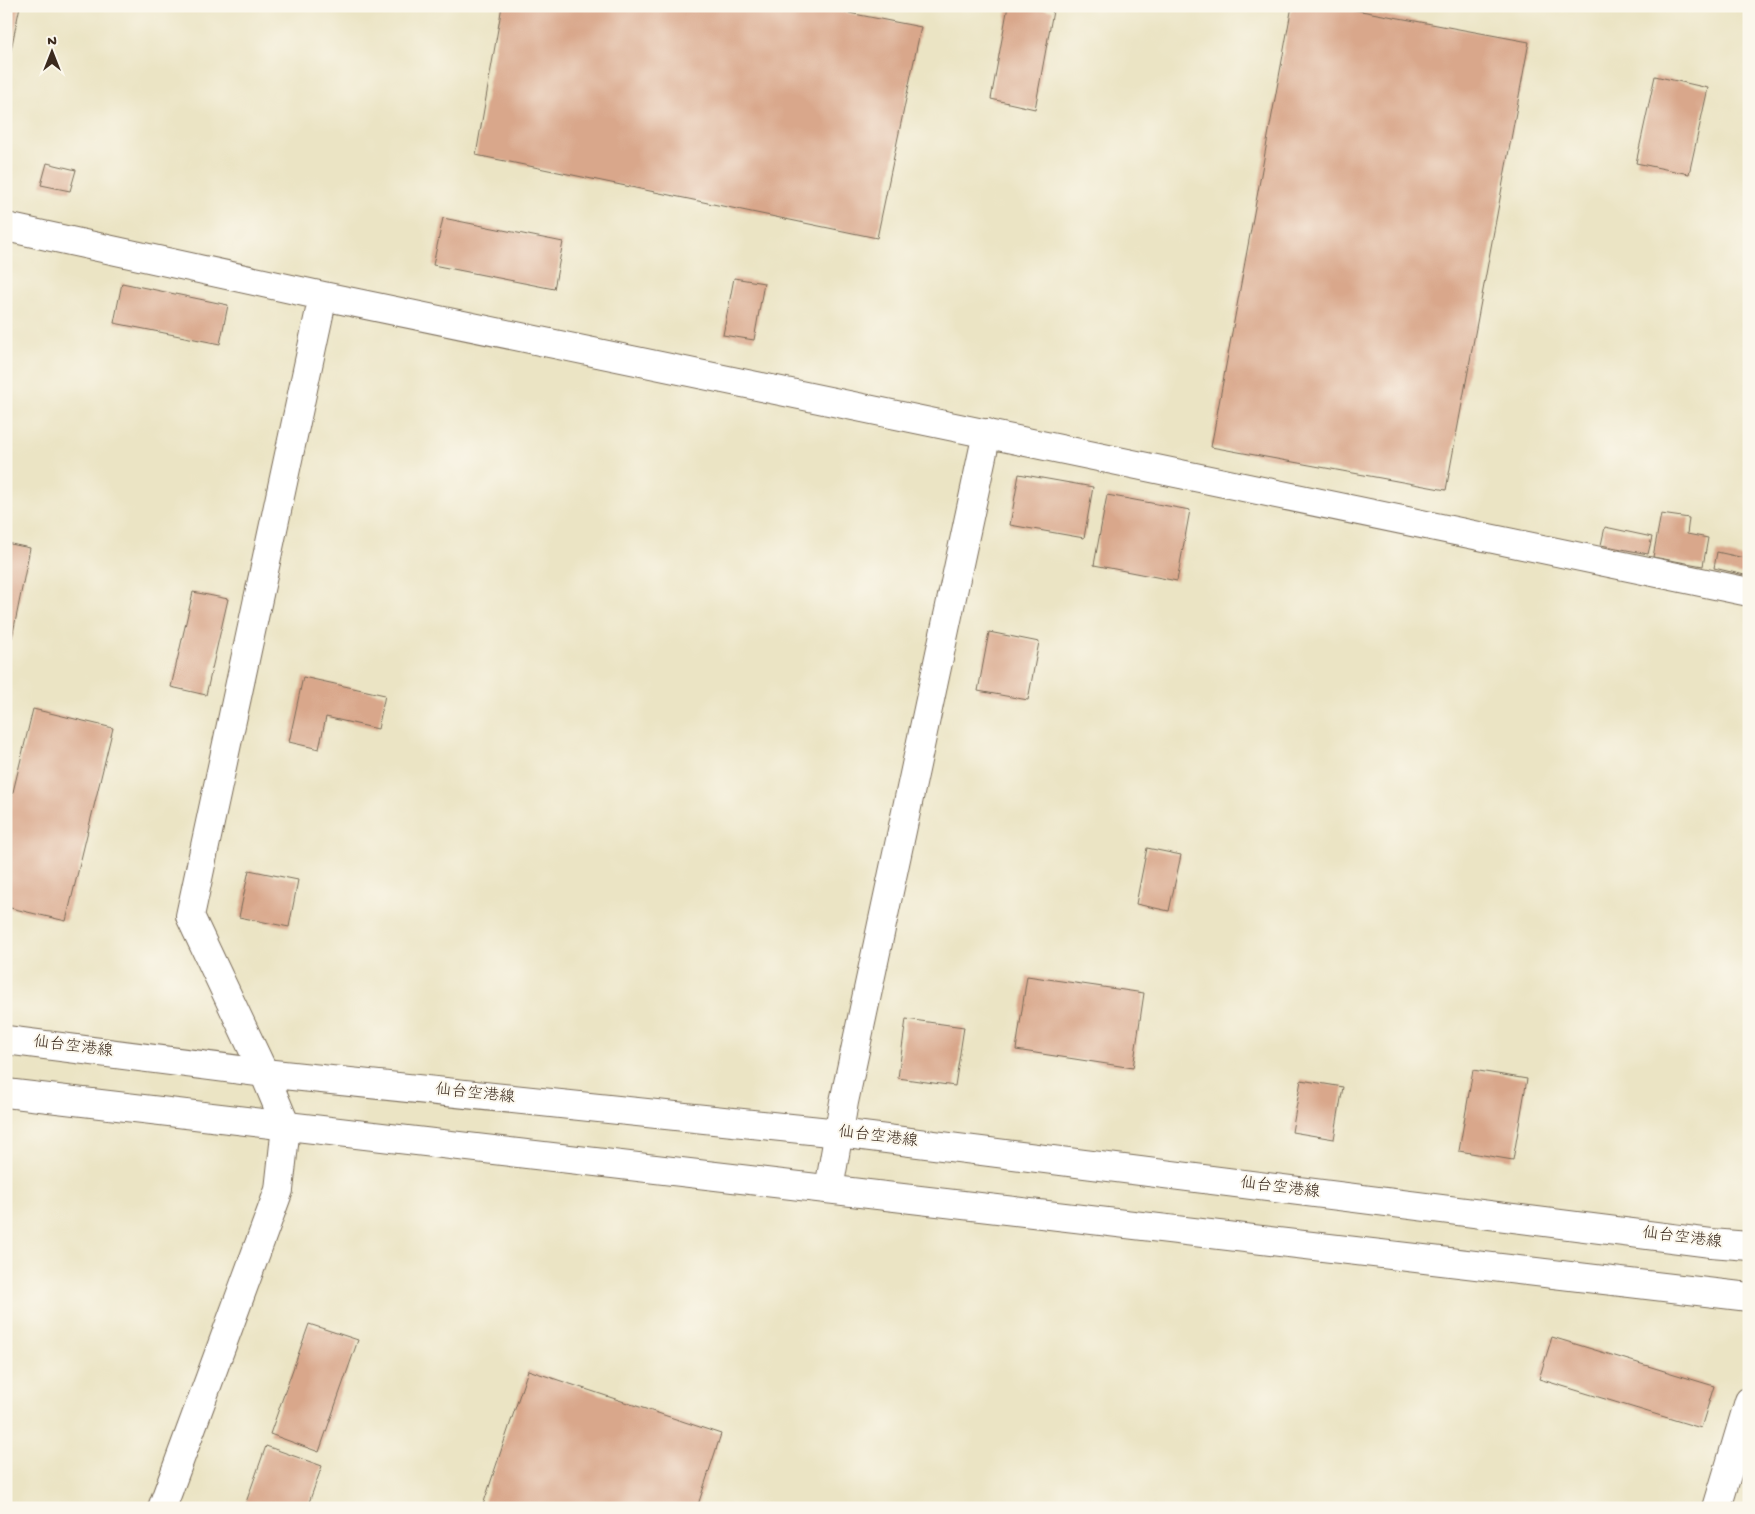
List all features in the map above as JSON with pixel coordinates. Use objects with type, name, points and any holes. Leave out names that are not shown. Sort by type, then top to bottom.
[{"type":"street","points":[[6,227],[323,296],[1749,592]]},
{"type":"street","points":[[162,1508],[278,1190],[286,1126],[264,1073],[190,916],[323,296]]},
{"type":"street","points":[[829,1189],[839,1133],[987,433]]},
{"type":"street","name":"仙台空港線","points":[[6,1040],[264,1073],[839,1133],[1711,1243],[1749,1246]]},
{"type":"street","points":[[6,1093],[1749,1297]]},
{"type":"street","points":[[1717,1508],[1749,1401]]},
{"type":"building","points":[[6,6],[20,6],[7,69],[6,69]]},
{"type":"building","points":[[502,6],[813,6],[921,27],[877,238],[476,155]]},
{"type":"building","points":[[1008,6],[1030,6],[1053,11],[1035,109],[991,99]]},
{"type":"building","points":[[1292,6],[1334,6],[1529,42],[1446,490],[1211,447]]},
{"type":"building","points":[[1655,76],[1708,88],[1689,174],[1636,163]]},
{"type":"building","points":[[47,163],[76,170],[70,191],[41,185]]},
{"type":"building","points":[[443,218],[563,242],[554,289],[433,265]]},
{"type":"building","points":[[734,278],[764,283],[754,340],[723,335]]},
{"type":"building","points":[[122,283],[228,305],[220,344],[114,323]]},
{"type":"building","points":[[1019,474],[1093,487],[1084,538],[1010,525]]},
{"type":"building","points":[[1107,495],[1190,510],[1177,581],[1094,565]]},
{"type":"building","points":[[1661,514],[1689,518],[1687,534],[1708,538],[1703,566],[1653,557]]},
{"type":"building","points":[[1605,527],[1652,537],[1648,554],[1601,545]]},
{"type":"building","points":[[6,543],[30,548],[12,638],[6,637]]},
{"type":"building","points":[[1717,552],[1749,559],[1749,576],[1714,568]]},
{"type":"building","points":[[193,592],[228,599],[206,695],[171,687]]},
{"type":"building","points":[[989,632],[1039,642],[1028,700],[978,691]]},
{"type":"building","points":[[303,677],[385,695],[378,729],[326,717],[319,749],[289,742]]},
{"type":"building","points":[[33,709],[113,728],[66,921],[6,907],[6,821]]},
{"type":"building","points":[[1147,848],[1181,855],[1169,911],[1136,904]]},
{"type":"building","points":[[249,870],[298,880],[289,927],[239,917]]},
{"type":"building","points":[[1027,976],[1144,993],[1133,1068],[1016,1050]]},
{"type":"building","points":[[906,1019],[964,1027],[955,1086],[898,1078]]},
{"type":"building","points":[[1473,1070],[1527,1079],[1513,1160],[1459,1151]]},
{"type":"building","points":[[1301,1080],[1343,1087],[1334,1139],[1292,1132]]},
{"type":"building","points":[[309,1324],[358,1340],[319,1452],[270,1434]]},
{"type":"building","points":[[1552,1337],[1714,1386],[1701,1428],[1539,1379]]},
{"type":"building","points":[[528,1370],[721,1434],[697,1508],[482,1508]]},
{"type":"building","points":[[266,1446],[322,1466],[307,1508],[244,1508]]}]
